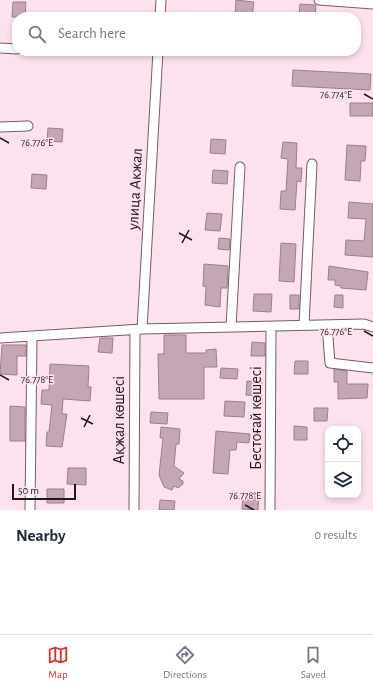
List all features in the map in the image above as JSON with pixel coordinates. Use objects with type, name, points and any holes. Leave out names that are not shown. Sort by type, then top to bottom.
[{"type":"street","points":[[160,12],[161,0]]},
{"type":"street","points":[[319,0],[373,4]]},
{"type":"street","points":[[0,48],[12,49]]},
{"type":"street","name":"улица Акжал","points":[[139,330],[158,56]]},
{"type":"street","points":[[0,127],[28,126]]},
{"type":"street","points":[[304,325],[312,164]]},
{"type":"street","points":[[231,327],[240,167]]},
{"type":"street","points":[[0,338],[139,330],[231,327],[364,324],[373,327]]},
{"type":"street","points":[[327,325],[330,363],[373,368]]},
{"type":"street","name":"Бестоғай көшесі","points":[[270,510],[271,327]]},
{"type":"street","name":"Ақжал көшесі","points":[[134,510],[139,330]]},
{"type":"street","points":[[30,510],[32,336]]},
{"type":"building","points":[[236,0],[254,2],[253,12],[235,12]]},
{"type":"building","points":[[13,2],[26,2],[25,12],[12,12]]},
{"type":"building","points":[[300,4],[316,5],[315,12],[299,12]]},
{"type":"building","points":[[293,70],[371,74],[370,90],[292,86]]},
{"type":"building","points":[[350,103],[373,103],[373,116],[350,116]]},
{"type":"building","points":[[48,128],[63,129],[62,142],[47,141]]},
{"type":"building","points":[[211,139],[226,140],[225,154],[210,153]]},
{"type":"building","points":[[283,142],[297,143],[296,168],[302,168],[301,182],[297,181],[295,210],[280,209],[281,191],[286,191],[288,159],[281,158]]},
{"type":"building","points":[[347,145],[366,146],[365,161],[361,161],[360,181],[345,180]]},
{"type":"building","points":[[213,170],[228,171],[227,184],[212,183]]},
{"type":"building","points":[[32,174],[47,175],[46,189],[31,188]]},
{"type":"building","points":[[349,202],[373,204],[373,257],[345,255],[346,240],[364,241],[366,219],[348,218]]},
{"type":"building","points":[[207,213],[222,214],[220,231],[205,230]]},
{"type":"building","points":[[219,238],[230,239],[229,250],[218,249]]},
{"type":"building","points":[[281,243],[296,244],[294,282],[279,281]]},
{"type":"building","points":[[204,264],[228,266],[227,288],[221,288],[220,307],[205,305],[206,287],[203,286]]},
{"type":"building","points":[[329,266],[368,272],[366,290],[341,288],[341,286],[335,285],[335,280],[328,280]]},
{"type":"building","points":[[254,294],[272,294],[271,312],[253,311]]},
{"type":"building","points":[[290,295],[299,295],[299,309],[290,309]]},
{"type":"building","points":[[335,295],[343,295],[343,308],[334,307]]},
{"type":"building","points":[[164,335],[186,335],[186,353],[206,353],[206,350],[216,349],[217,367],[204,367],[204,399],[159,399],[158,354],[164,354]]},
{"type":"building","points":[[100,338],[113,338],[112,353],[98,352]]},
{"type":"building","points":[[252,342],[265,343],[265,356],[251,356]]},
{"type":"building","points":[[2,345],[26,345],[26,356],[17,356],[17,375],[0,374]]},
{"type":"building","points":[[295,361],[308,361],[308,374],[294,374]]},
{"type":"building","points":[[50,364],[89,366],[88,387],[91,387],[90,401],[63,399],[62,414],[67,414],[62,447],[46,446],[52,405],[41,404],[42,390],[49,390]]},
{"type":"building","points":[[221,368],[238,369],[237,379],[220,378]]},
{"type":"building","points":[[334,369],[347,371],[347,384],[368,384],[367,398],[338,399],[338,382],[334,382]]},
{"type":"building","points":[[247,381],[262,382],[261,396],[246,395]]},
{"type":"building","points":[[225,401],[245,402],[244,417],[224,416]]},
{"type":"building","points":[[10,406],[25,407],[25,441],[10,441]]},
{"type":"building","points":[[314,408],[328,408],[327,421],[314,421]]},
{"type":"building","points":[[151,412],[168,413],[167,424],[150,423]]},
{"type":"building","points":[[294,426],[307,427],[307,440],[294,440]]},
{"type":"building","points":[[161,427],[180,429],[179,444],[176,444],[174,466],[184,473],[179,479],[183,481],[183,484],[178,488],[174,486],[172,490],[164,487],[159,475],[163,438],[160,438]]},
{"type":"building","points":[[216,431],[250,434],[249,443],[237,442],[236,450],[230,450],[228,474],[213,473]]},
{"type":"building","points":[[68,468],[86,468],[86,485],[67,484]]},
{"type":"building","points":[[47,489],[64,489],[64,503],[47,503]]},
{"type":"building","points":[[243,493],[259,494],[258,510],[242,509]]},
{"type":"building","points":[[160,500],[175,501],[174,510],[159,510]]}]
